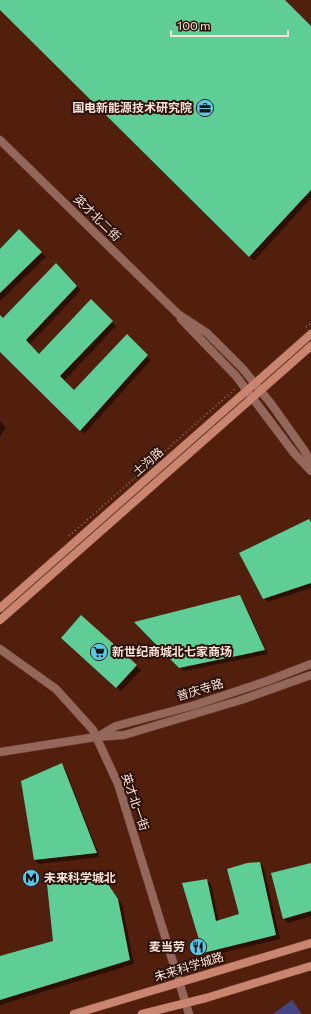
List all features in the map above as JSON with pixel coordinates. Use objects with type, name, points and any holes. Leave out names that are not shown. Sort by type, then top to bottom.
[{"type":"main road","name":"土沟路","points":[[0,608],[244,387],[254,383],[308,331]]},
{"type":"main road","name":"土沟路","points":[[0,620],[311,346]]},
{"type":"main road","name":"未来科学城路","points":[[74,1014],[311,943]]},
{"type":"main road","points":[[142,1014],[206,998],[311,966]]},
{"type":"street","name":"英才北二街","points":[[0,140],[178,314],[206,333],[243,369],[304,450],[311,462]]},
{"type":"street","name":"英才北二街","points":[[178,314],[182,321],[244,387],[294,453],[311,471]]},
{"type":"street","name":"英才北一街","points":[[0,649],[56,689],[93,730],[118,784],[189,1014]]},
{"type":"street","name":"普庆寺路","points":[[96,737],[116,726],[195,705],[311,664]]},
{"type":"street","name":"普庆寺路","points":[[0,752],[96,737],[124,735],[241,700],[311,676]]},
{"type":"street","name":"英才北一街","points":[[185,1003],[195,1014]]},
{"type":"path","points":[[308,331],[311,323]]},
{"type":"path","points":[[66,539],[244,387]]},
{"type":"shaded area","points":[[292,1000],[302,1014],[273,1014]]},
{"type":"building","name":"国电新能源技术研究院","points":[[0,0],[285,0],[311,26],[311,190],[249,257],[0,10]]},
{"type":"building","points":[[19,229],[42,252],[0,293],[0,249]]},
{"type":"building","points":[[56,263],[77,286],[26,340],[39,354],[91,299],[113,321],[60,376],[74,390],[127,334],[148,355],[80,431],[0,352],[0,315],[3,318]]},
{"type":"building","points":[[309,519],[311,522],[311,583],[263,599],[239,553]]},
{"type":"building","points":[[240,595],[265,650],[179,668],[134,622]]},
{"type":"building","name":"新世纪商城北七家商场","points":[[81,615],[137,665],[116,688],[61,638]]},
{"type":"building","points":[[62,763],[97,853],[34,860],[21,781]]},
{"type":"building","points":[[260,862],[276,935],[203,953],[182,883],[207,879],[216,921],[239,914],[227,869],[247,863]]},
{"type":"building","points":[[311,863],[311,911],[283,919],[271,873]]},
{"type":"building","points":[[100,872],[118,899],[130,960],[0,1000],[0,956],[53,941],[47,884]]},
{"type":"place","name":"国电新能源技术研究院","points":[[205,108]]},
{"type":"place","name":"新世纪商城北七家商场","points":[[99,652]]},
{"type":"place","name":"未来科学城北","points":[[31,878]]},
{"type":"place","name":"麦当劳","points":[[198,947]]}]
